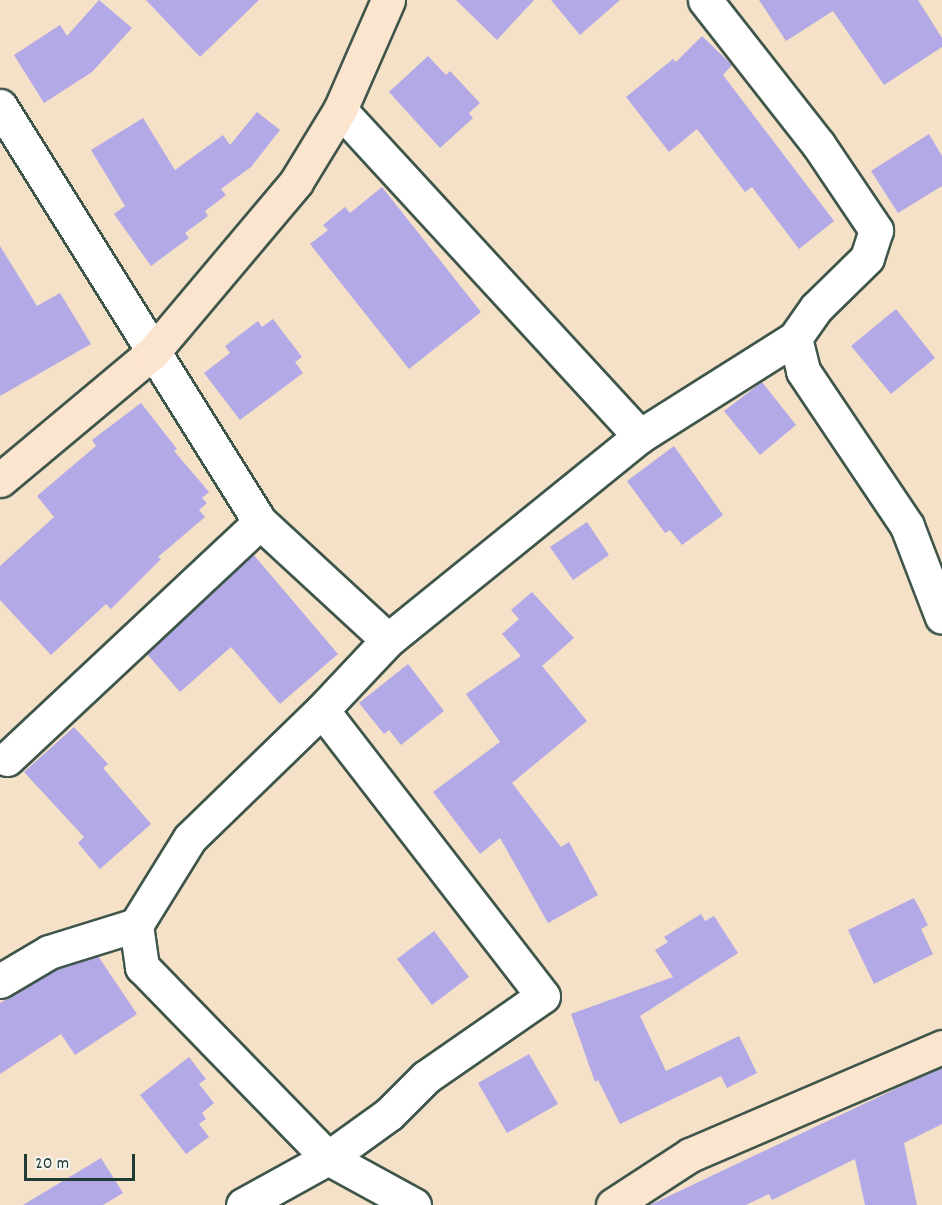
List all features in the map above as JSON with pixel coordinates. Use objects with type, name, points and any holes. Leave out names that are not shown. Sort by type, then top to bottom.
[{"type":"main road","points":[[0,480],[153,352],[296,182],[340,110],[388,0]]},
{"type":"main road","points":[[613,1205],[690,1155],[942,1047]]},
{"type":"street","points":[[414,1205],[328,1158],[142,967],[136,925],[190,838],[322,710],[388,640],[640,436],[795,338],[816,308],[867,258],[876,230],[818,144],[705,0]]},
{"type":"street","points":[[0,106],[260,522],[388,640]]},
{"type":"street","points":[[340,110],[640,436]]},
{"type":"street","points":[[795,338],[803,371],[907,526],[942,617]]},
{"type":"street","points":[[7,759],[260,522]]},
{"type":"street","points":[[243,1205],[328,1158],[389,1114],[426,1077],[543,996],[322,710]]},
{"type":"street","points":[[0,981],[49,952],[136,925]]},
{"type":"building","points":[[99,0],[132,28],[92,72],[44,103],[14,55],[60,25],[67,36]]},
{"type":"building","points":[[146,0],[259,0],[200,57]]},
{"type":"building","points":[[456,0],[534,0],[497,40]]},
{"type":"building","points":[[551,0],[620,0],[580,35]]},
{"type":"building","points":[[759,0],[918,0],[942,38],[942,47],[884,85],[833,11],[786,41]]},
{"type":"building","points":[[702,36],[732,65],[723,75],[834,221],[799,249],[752,187],[745,192],[697,129],[669,152],[626,97],[673,59],[676,62]]},
{"type":"building","points":[[428,56],[446,75],[450,71],[480,103],[469,113],[473,118],[440,148],[389,92]]},
{"type":"building","points":[[257,112],[280,130],[251,167],[221,189],[226,195],[205,211],[208,216],[185,233],[189,238],[151,266],[114,214],[125,206],[91,150],[143,118],[175,170],[223,135],[230,145]]},
{"type":"building","points":[[929,134],[942,156],[942,186],[898,213],[871,171]]},
{"type":"building","points":[[382,187],[481,312],[409,369],[310,244],[328,230],[323,225],[345,207],[350,213]]},
{"type":"building","points":[[0,246],[37,306],[60,293],[91,344],[0,396]]},
{"type":"building","points":[[896,309],[935,358],[891,394],[851,346]]},
{"type":"building","points":[[273,319],[302,357],[295,362],[303,373],[240,420],[204,373],[230,353],[225,346],[258,321],[262,327]]},
{"type":"building","points":[[762,382],[796,425],[760,455],[724,411]]},
{"type":"building","points":[[141,403],[177,449],[174,451],[209,492],[202,498],[207,503],[199,510],[205,517],[158,557],[161,559],[111,609],[106,604],[51,655],[0,600],[0,566],[54,517],[37,496],[96,446],[92,440]]},
{"type":"building","points":[[674,446],[723,515],[682,545],[670,530],[665,533],[627,481]]},
{"type":"building","points":[[587,522],[609,555],[573,580],[550,547]]},
{"type":"building","points":[[253,554],[338,654],[280,704],[231,647],[180,692],[147,654]]},
{"type":"building","points":[[532,592],[574,638],[542,666],[587,721],[512,783],[561,847],[569,842],[598,895],[548,923],[500,838],[480,854],[433,792],[500,742],[466,694],[521,656],[502,634],[519,619],[511,610]]},
{"type":"building","points":[[408,664],[444,711],[401,745],[389,730],[384,734],[359,703]]},
{"type":"building","points":[[74,727],[108,764],[103,768],[151,824],[100,869],[78,843],[84,837],[24,772]]},
{"type":"building","points":[[914,898],[928,925],[921,929],[933,954],[874,984],[848,930]]},
{"type":"building","points":[[701,914],[705,921],[714,916],[738,953],[640,1016],[666,1071],[739,1036],[757,1073],[727,1088],[721,1076],[620,1124],[598,1080],[595,1082],[571,1014],[673,977],[655,950],[668,942],[664,937]]},
{"type":"building","points":[[434,931],[469,977],[432,1005],[397,959]]},
{"type":"building","points":[[98,956],[137,1014],[75,1055],[61,1034],[0,1074],[0,1003],[57,969]]},
{"type":"building","points":[[529,1054],[558,1104],[507,1133],[478,1083]]},
{"type":"building","points":[[189,1057],[206,1079],[199,1084],[214,1103],[202,1113],[206,1119],[199,1124],[209,1137],[186,1154],[140,1095]]},
{"type":"building","points":[[942,1067],[942,1124],[904,1143],[917,1205],[865,1205],[855,1159],[772,1200],[769,1194],[746,1205],[650,1205]]},
{"type":"building","points":[[101,1158],[123,1193],[103,1205],[23,1205]]}]
